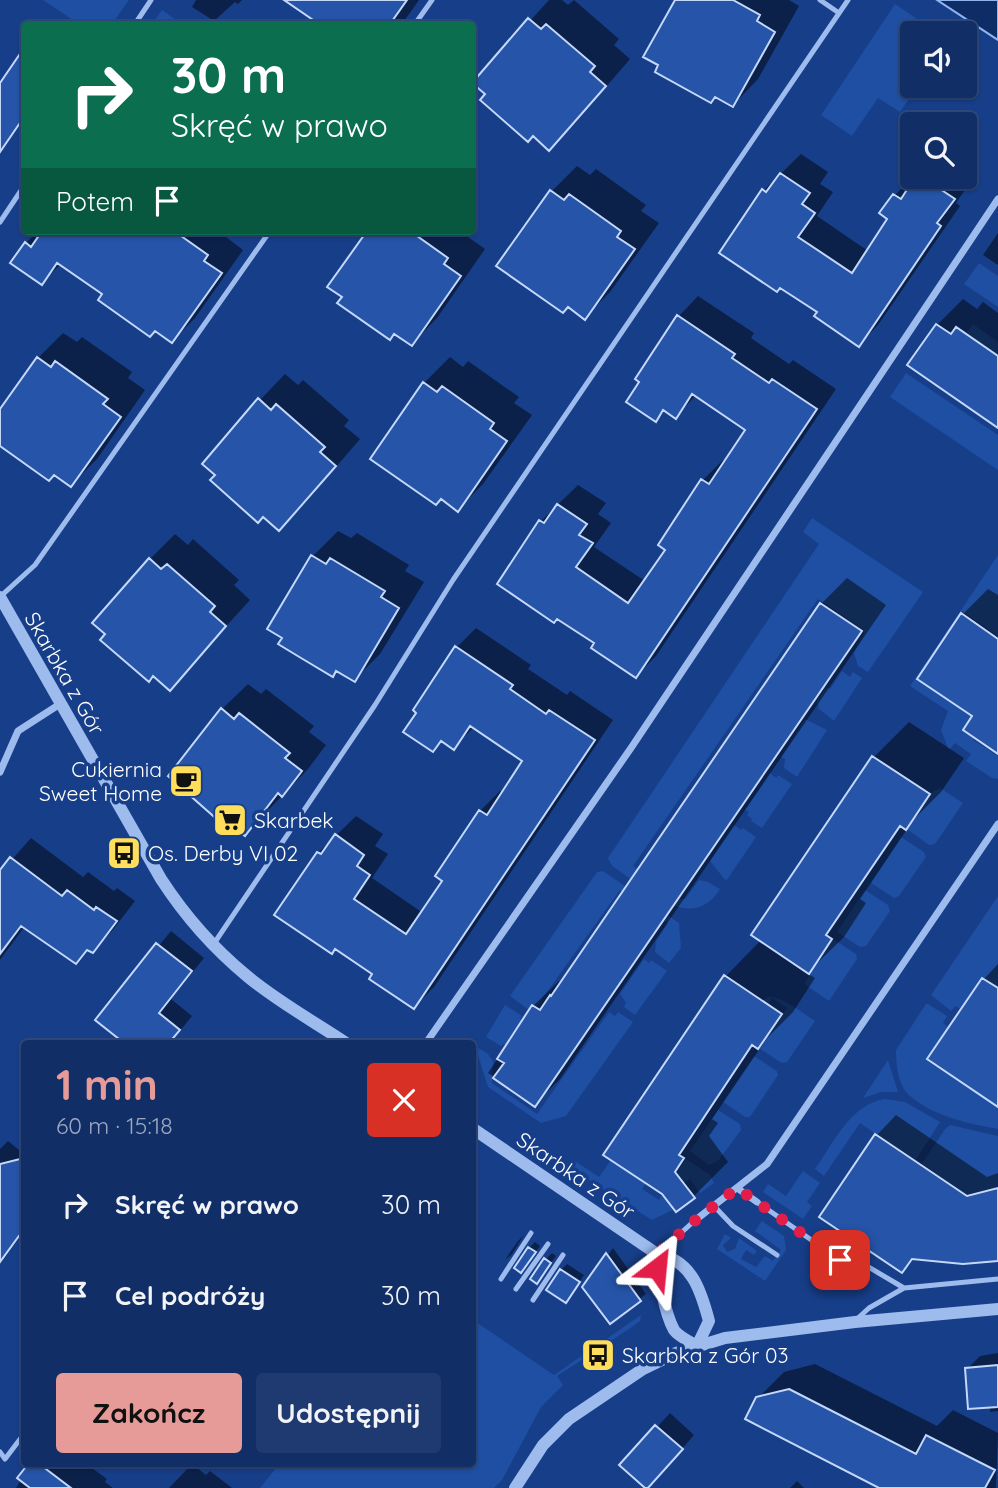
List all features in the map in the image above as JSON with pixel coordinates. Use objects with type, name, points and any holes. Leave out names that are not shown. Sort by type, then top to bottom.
[{"type":"street","points":[[428,1040],[631,748],[998,199]]},
{"type":"street","name":"Skarbka z Gór","points":[[0,597],[161,879],[182,910],[213,946],[248,977],[342,1040]]},
{"type":"street","points":[[0,772],[18,731],[60,704]]},
{"type":"street","points":[[693,1222],[768,1164],[998,824]]},
{"type":"street","name":"Skarbka z Gór","points":[[476,1131],[657,1254],[668,1256],[680,1263],[701,1290],[709,1321],[697,1346]]},
{"type":"street","points":[[737,1188],[757,1202]]},
{"type":"street","points":[[657,1254],[657,1268],[675,1331],[697,1346]]},
{"type":"street","points":[[515,1488],[543,1445],[569,1419],[643,1369],[697,1346],[725,1338],[855,1322],[998,1309]]},
{"type":"lane","points":[[137,21],[151,0]]},
{"type":"lane","points":[[417,21],[432,0]]},
{"type":"lane","points":[[820,0],[839,13]]},
{"type":"lane","points":[[213,946],[375,705],[453,580],[848,0]]},
{"type":"lane","points":[[0,222],[21,190]]},
{"type":"lane","points":[[0,597],[35,565],[267,235]]},
{"type":"lane","points":[[757,1202],[840,1260],[860,1262],[904,1288]]},
{"type":"lane","points":[[714,1206],[733,1226],[777,1255]]},
{"type":"lane","points":[[657,1254],[693,1222]]},
{"type":"lane","points":[[501,1279],[531,1233]]},
{"type":"lane","points":[[516,1289],[548,1244]]},
{"type":"lane","points":[[533,1300],[562,1255]]},
{"type":"lane","points":[[855,1322],[869,1308],[904,1288],[998,1279]]},
{"type":"lane","points":[[0,1452],[5,1459],[21,1438]]},
{"type":"shaded area","points":[[43,0],[129,0],[114,21],[74,21]]},
{"type":"shaded area","points":[[937,0],[998,0],[998,40],[977,26],[977,21],[969,21]]},
{"type":"shaded area","points":[[895,4],[920,21],[900,21],[900,98],[910,98],[900,112],[878,98],[852,136],[821,115]]},
{"type":"shaded area","points":[[162,10],[178,21],[154,21]]},
{"type":"shaded area","points":[[979,263],[998,276],[998,307],[964,284]]},
{"type":"shaded area","points":[[973,324],[998,342],[998,353],[992,359],[967,341],[971,335],[967,332]]},
{"type":"shaded area","points":[[906,373],[998,435],[998,470],[890,397]]},
{"type":"shaded area","points":[[812,518],[923,592],[868,672],[858,666],[854,653],[864,630],[818,599],[633,866],[680,899],[685,899],[699,880],[720,889],[708,902],[695,908],[681,908],[652,894],[612,866],[608,858],[819,544],[803,532]]},
{"type":"shaded area","points":[[998,555],[998,636],[962,611],[917,679],[985,724],[973,740],[998,756],[998,779],[966,761],[971,754],[955,743],[948,748],[941,730],[948,711],[910,686]]},
{"type":"shaded area","points":[[842,671],[850,677],[853,672],[862,678],[834,721],[818,708],[816,703],[826,687],[830,689]]},
{"type":"shaded area","points":[[805,719],[827,730],[797,777],[784,768],[785,759],[781,757]]},
{"type":"shaded area","points":[[770,773],[792,784],[762,828],[751,821],[747,815],[749,812],[745,810]]},
{"type":"shaded area","points":[[940,788],[963,803],[935,844],[929,845],[907,829],[931,793]]},
{"type":"shaded area","points":[[734,825],[756,837],[726,881],[710,861]]},
{"type":"shaded area","points":[[901,837],[924,852],[926,857],[899,896],[894,898],[871,883]]},
{"type":"shaded area","points":[[603,871],[679,923],[681,948],[669,963],[655,952],[656,941],[668,923],[620,890],[537,1006],[533,1004],[529,1010],[510,996],[597,872]]},
{"type":"shaded area","points":[[865,890],[888,905],[890,911],[866,946],[860,947],[837,932]]},
{"type":"shaded area","points":[[998,896],[998,988],[982,978],[961,1009],[955,1006],[951,1011],[931,995]]},
{"type":"shaded area","points":[[833,939],[856,954],[857,959],[829,1001],[804,984]]},
{"type":"shaded area","points":[[644,959],[649,963],[651,960],[667,971],[635,1015],[624,1007],[626,1003],[620,994]]},
{"type":"shaded area","points":[[774,997],[786,1002],[815,1021],[787,1062],[782,1063],[760,1049],[787,1008],[772,998],[768,1004],[763,1001]]},
{"type":"shaded area","points":[[926,1004],[947,1016],[943,1023],[948,1027],[927,1059],[998,1107],[998,1129],[940,1114],[919,1103],[903,1087],[897,1069],[896,1050]]},
{"type":"shaded area","points":[[505,1005],[522,1016],[520,1019],[525,1022],[509,1047],[504,1044],[501,1046],[486,1037]]},
{"type":"shaded area","points":[[609,1012],[615,1016],[618,1012],[633,1022],[566,1116],[541,1123],[488,1087],[476,1047],[488,1054],[493,1061],[492,1083],[537,1114]]},
{"type":"shaded area","points":[[754,1056],[777,1071],[778,1075],[750,1117],[745,1117],[723,1102]]},
{"type":"shaded area","points":[[888,1060],[898,1092],[881,1092],[863,1098]]},
{"type":"shaded area","points":[[885,1099],[905,1102],[940,1122],[915,1161],[860,1123],[824,1176],[815,1169],[852,1116],[873,1102]]},
{"type":"shaded area","points":[[718,1110],[740,1124],[741,1130],[718,1161],[709,1165],[690,1151]]},
{"type":"shaded area","points":[[950,1125],[998,1136],[996,1188],[965,1195],[921,1165]]},
{"type":"shaded area","points":[[686,1159],[710,1175],[714,1183],[700,1193],[690,1179],[684,1183],[686,1187],[668,1201],[674,1209],[652,1220],[570,1168],[575,1161],[599,1177],[611,1160],[646,1183],[642,1189],[659,1200]]},
{"type":"shaded area","points":[[803,1171],[820,1183],[807,1202],[812,1206],[803,1219],[763,1192],[768,1184],[786,1196]]},
{"type":"shaded area","points":[[762,1221],[784,1236],[786,1250],[765,1281],[717,1249],[725,1234],[731,1238],[723,1245],[727,1252],[735,1249],[739,1238],[757,1251],[754,1255],[746,1250],[741,1259],[756,1267],[765,1256],[773,1261],[781,1250],[755,1231]]},
{"type":"shaded area","points":[[641,1315],[640,1321],[632,1327],[557,1376],[563,1385],[541,1407],[502,1480],[494,1488],[260,1488],[277,1467],[476,1467],[476,1322],[554,1375]]},
{"type":"building","points":[[284,0],[407,0],[392,21],[315,21]]},
{"type":"building","points":[[675,0],[733,0],[760,15],[757,21],[775,32],[733,107],[715,97],[711,103],[655,72],[658,65],[643,57]]},
{"type":"building","points":[[528,18],[541,29],[546,24],[595,66],[590,72],[606,86],[549,151],[533,136],[528,142],[480,100],[485,94],[476,86],[476,78]]},
{"type":"building","points":[[21,52],[21,121],[0,152],[0,83]]},
{"type":"building","points":[[780,173],[810,193],[802,204],[815,213],[798,237],[852,273],[887,219],[879,213],[893,194],[901,199],[907,189],[940,189],[955,199],[937,223],[941,226],[859,347],[814,316],[817,312],[780,288],[777,292],[719,253],[762,189],[766,192]]},
{"type":"building","points":[[550,190],[564,200],[569,194],[621,231],[617,237],[635,249],[585,320],[568,307],[563,313],[496,266]]},
{"type":"building","points":[[39,235],[180,235],[208,255],[204,261],[222,273],[172,343],[155,331],[150,337],[98,300],[102,294],[57,263],[42,285],[10,263],[25,242],[31,247]]},
{"type":"building","points":[[364,235],[416,235],[448,258],[444,264],[461,276],[412,346],[394,334],[390,340],[337,303],[342,297],[327,287]]},
{"type":"building","points":[[677,315],[735,354],[732,358],[769,383],[772,379],[817,409],[636,678],[591,648],[594,643],[557,619],[554,623],[497,584],[539,520],[544,523],[557,504],[587,524],[579,535],[593,543],[576,567],[628,603],[665,550],[658,545],[701,479],[709,484],[745,430],[692,394],[676,419],[663,410],[656,422],[626,402],[639,382],[635,379]]},
{"type":"building","points":[[936,324],[951,334],[956,327],[998,356],[998,428],[907,365]]},
{"type":"building","points":[[37,357],[51,367],[55,361],[108,399],[103,404],[121,417],[71,487],[54,475],[49,481],[0,446],[0,409]]},
{"type":"building","points":[[423,382],[437,392],[442,386],[494,423],[490,429],[507,441],[458,512],[441,499],[436,505],[370,459]]},
{"type":"building","points":[[258,398],[271,410],[276,404],[325,447],[320,452],[336,466],[279,531],[263,517],[258,523],[210,480],[215,475],[202,464]]},
{"type":"building","points":[[311,555],[326,564],[330,558],[385,591],[381,597],[399,608],[355,682],[336,671],[333,677],[301,658],[278,644],[282,638],[267,629]]},
{"type":"building","points":[[149,558],[161,569],[167,564],[215,606],[210,612],[226,626],[170,691],[153,676],[149,682],[100,640],[105,634],[92,623]]},
{"type":"building","points":[[820,603],[862,631],[535,1107],[493,1078],[504,1063],[497,1059],[532,1005],[540,1010],[551,996]]},
{"type":"building","points":[[961,613],[998,639],[998,754],[963,730],[972,716],[917,679]]},
{"type":"building","points":[[455,646],[513,685],[510,689],[546,714],[549,710],[595,740],[414,1009],[369,979],[372,974],[335,949],[332,954],[274,915],[317,852],[321,854],[335,834],[364,855],[357,866],[370,875],[354,899],[406,934],[442,881],[435,876],[479,810],[487,815],[522,761],[470,726],[454,750],[441,741],[433,752],[403,732],[416,713],[413,710]]},
{"type":"building","points":[[221,708],[234,719],[239,713],[290,753],[285,758],[302,771],[282,797],[278,793],[245,836],[232,826],[229,830],[168,776]]},
{"type":"building","points":[[872,756],[930,794],[906,830],[900,826],[826,935],[832,939],[809,974],[751,935]]},
{"type":"building","points":[[10,857],[62,896],[67,890],[94,910],[96,907],[117,921],[93,953],[87,950],[76,964],[21,926],[0,954],[0,870]]},
{"type":"building","points":[[156,943],[192,971],[159,1013],[180,1030],[172,1040],[120,1040],[95,1020]]},
{"type":"building","points":[[724,975],[782,1014],[758,1049],[752,1045],[679,1155],[684,1158],[675,1172],[695,1198],[676,1212],[662,1194],[603,1155]]},
{"type":"building","points":[[982,978],[998,988],[998,1107],[927,1059]]},
{"type":"building","points":[[875,1134],[967,1196],[998,1188],[998,1261],[963,1264],[912,1259],[902,1273],[819,1217]]},
{"type":"building","points":[[21,1159],[21,1233],[0,1262],[0,1164]]},
{"type":"building","points":[[528,1247],[536,1252],[521,1273],[514,1268]]},
{"type":"building","points":[[606,1253],[641,1301],[610,1324],[582,1287]]},
{"type":"building","points":[[544,1258],[551,1263],[537,1284],[530,1279]]},
{"type":"building","points":[[560,1269],[580,1282],[566,1303],[546,1290]]},
{"type":"building","points":[[998,1365],[998,1407],[968,1409],[965,1368]]},
{"type":"building","points":[[789,1389],[916,1454],[926,1435],[995,1470],[985,1488],[879,1488],[745,1419],[756,1397]]},
{"type":"building","points":[[655,1425],[683,1449],[648,1488],[645,1488],[619,1465]]},
{"type":"building","points":[[26,1467],[43,1467],[71,1488],[30,1488],[17,1478]]},
{"type":"place","name":"Cukiernia Sweet Home","points":[[186,781]]},
{"type":"place","name":"Skarbek","points":[[230,820]]},
{"type":"place","name":"Os. Derby VI 02","points":[[124,853]]},
{"type":"place","name":"Skarbka z Gór 03","points":[[598,1355]]},
{"type":"route","points":[[657,1268],[657,1254],[737,1188],[840,1260]]}]
